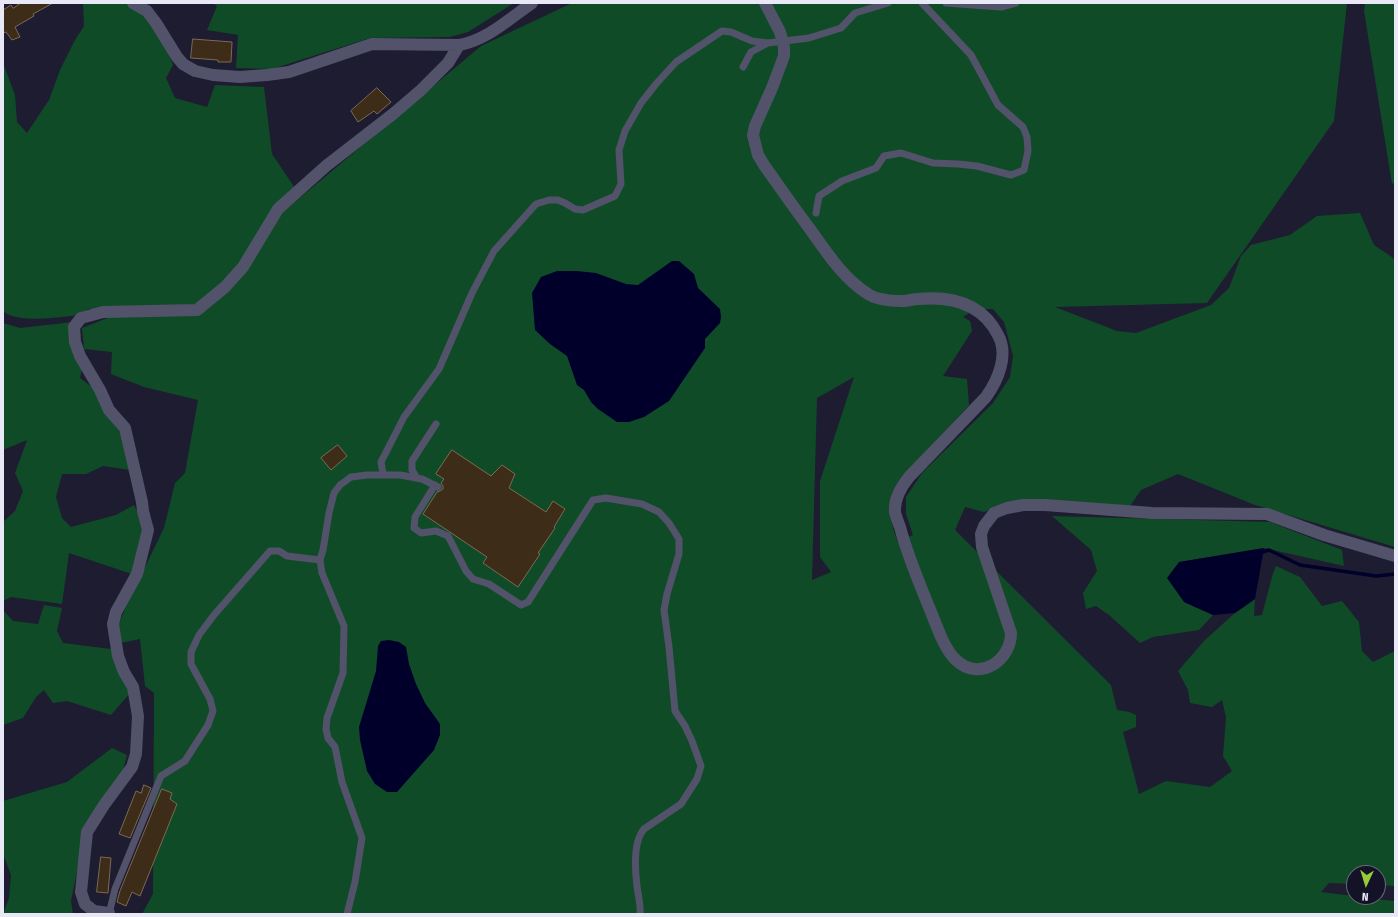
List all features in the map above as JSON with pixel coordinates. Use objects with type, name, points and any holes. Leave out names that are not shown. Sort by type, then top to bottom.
[{"type":"street","points":[[133,3],[147,12],[156,23],[182,64],[195,71],[213,75],[240,77],[289,72],[372,44],[459,45],[478,40],[532,3]]},
{"type":"street","points":[[765,3],[780,32],[784,47],[784,56],[755,126],[753,135],[758,155],[764,165],[830,258],[855,285],[870,295],[888,301],[952,299],[965,303],[980,312],[994,327],[1000,338],[1002,360],[995,385],[986,397],[909,476],[900,488],[896,499],[895,513],[904,545],[939,631],[949,651],[956,660],[965,666],[986,669],[1003,658],[1011,642],[1011,633],[982,547],[981,534],[984,526],[994,513],[1007,508],[1023,505],[1045,505],[1152,513],[1267,514],[1324,535],[1395,556]]},
{"type":"street","points":[[109,914],[94,911],[85,904],[83,900],[81,892],[84,850],[87,832],[104,805],[132,767],[136,754],[138,716],[133,687],[124,672],[118,656],[113,624],[116,612],[137,574],[148,530],[142,511],[142,502],[125,428],[109,410],[100,390],[80,356],[75,342],[74,327],[81,318],[103,312],[197,310],[224,287],[243,267],[278,209],[326,166],[421,90],[448,63],[459,45]]},
{"type":"lane","points":[[384,474],[382,462],[404,418],[439,368],[472,293],[494,251],[536,204],[558,200],[575,209],[583,210],[615,196],[621,184],[619,150],[625,131],[641,103],[676,62],[722,31],[731,32],[752,41],[768,43],[809,38],[841,28],[854,13],[888,3]]},
{"type":"lane","points":[[816,212],[818,196],[842,181],[876,168],[884,156],[901,153],[933,163],[977,166],[1011,175],[1024,170],[1028,151],[1027,136],[1023,127],[998,104],[971,55],[922,3]]},
{"type":"lane","points":[[946,3],[1000,7],[1016,3]]},
{"type":"lane","points":[[743,67],[751,52],[768,43]]},
{"type":"lane","points":[[417,478],[412,470],[412,461],[436,424]]},
{"type":"lane","points":[[347,914],[355,882],[362,838],[342,782],[335,748],[327,734],[327,718],[343,673],[344,626],[322,573],[320,560],[334,493],[340,485],[351,478],[384,474],[422,479],[436,486],[415,517],[414,528],[421,533],[436,531],[448,536],[466,571],[473,579],[489,584],[521,605],[528,602],[593,500],[606,498],[642,504],[659,512],[669,523],[679,539],[679,554],[667,594],[664,610],[675,710],[692,741],[701,766],[697,779],[681,804],[639,834],[636,845],[636,861],[637,887],[641,905],[640,914]]},
{"type":"lane","points":[[109,914],[115,889],[161,776],[186,761],[208,725],[213,711],[210,699],[191,664],[191,652],[199,635],[214,615],[270,551],[279,551],[287,556],[320,560]]},
{"type":"green space","points":[[83,3],[124,3],[137,6],[162,36],[173,65],[166,78],[175,98],[207,107],[215,85],[264,87],[272,154],[295,188],[264,228],[481,46],[572,3],[1347,3],[1334,121],[1207,303],[1055,307],[1117,331],[1136,333],[1211,305],[1229,288],[1241,256],[1251,245],[1290,235],[1317,216],[1360,213],[1374,245],[1392,257],[1395,261],[1395,547],[1255,505],[1178,474],[1141,490],[1130,506],[1003,504],[984,512],[965,507],[955,530],[1111,685],[1117,710],[1136,715],[1136,727],[1123,732],[1139,794],[1166,781],[1210,787],[1232,771],[1223,756],[1226,717],[1222,700],[1212,707],[1190,703],[1188,690],[1178,671],[1205,640],[1235,613],[1255,599],[1254,616],[1262,615],[1276,566],[1300,577],[1322,606],[1342,601],[1359,622],[1362,651],[1373,662],[1395,651],[1395,886],[1386,885],[1386,865],[1346,865],[1346,884],[1329,883],[1321,892],[1346,895],[1346,905],[1386,905],[1386,900],[1395,901],[1395,914],[142,914],[153,894],[154,693],[145,686],[140,639],[121,643],[118,626],[127,604],[164,528],[175,483],[185,473],[198,400],[144,387],[111,374],[112,352],[84,349],[82,328],[110,317],[198,308],[89,309],[79,315],[39,319],[18,317],[3,311],[3,63],[15,95],[17,122],[27,133],[49,100],[60,70],[84,26]],"holes":[[[976,309],[993,309],[1004,322],[1013,356],[1010,377],[993,403],[922,473],[906,497],[906,514],[913,535],[898,542],[892,524],[890,511],[892,493],[895,487],[900,479],[969,405],[967,379],[943,376],[972,331],[970,321],[963,317]],[[854,377],[820,481],[820,557],[831,572],[812,580],[817,398]]]},
{"type":"green space","points":[[212,3],[514,3],[468,32],[450,37],[370,38],[272,69],[236,68],[238,35],[207,30],[217,6]]},
{"type":"green space","points":[[1365,3],[1395,3],[1395,182],[1392,184],[1364,11]]},
{"type":"green space","points":[[73,322],[82,370],[80,378],[97,391],[121,429],[130,470],[103,466],[86,474],[62,474],[56,497],[62,518],[71,527],[116,515],[134,505],[145,528],[132,574],[69,553],[62,604],[11,597],[3,601],[3,522],[15,511],[23,491],[15,473],[27,440],[3,450],[3,323],[20,328]]},
{"type":"green space","points":[[1052,516],[1270,522],[1342,550],[1344,566],[1264,548],[1179,562],[1184,602],[1213,615],[1199,630],[1153,637],[1140,643],[1109,615],[1096,606],[1086,609],[1083,593],[1097,571],[1091,550]]},
{"type":"green space","points":[[44,605],[62,608],[57,631],[63,643],[111,649],[130,693],[111,715],[67,701],[53,703],[44,690],[36,697],[23,718],[3,725],[3,610],[13,621],[38,624]]},
{"type":"green space","points":[[112,748],[127,755],[123,771],[86,827],[71,901],[73,914],[3,914],[9,898],[11,875],[3,854],[3,801],[67,782]]},
{"type":"water","points":[[672,261],[679,261],[694,274],[698,288],[720,309],[720,323],[705,339],[705,348],[669,401],[644,417],[629,422],[617,422],[598,409],[591,402],[584,390],[577,385],[567,356],[550,344],[535,330],[532,293],[541,277],[557,271],[596,273],[626,284],[638,285]]},
{"type":"water","points":[[1264,548],[1255,599],[1235,613],[1213,615],[1184,602],[1167,578],[1179,562]]},
{"type":"water","points":[[389,640],[399,642],[406,647],[409,664],[416,684],[425,703],[440,724],[440,735],[434,750],[397,792],[387,792],[375,784],[367,771],[360,740],[359,727],[376,671],[378,646],[381,641]]},
{"type":"building","points":[[21,3],[53,3],[33,14],[34,16],[15,27],[20,37],[12,40],[6,32],[3,33],[3,10],[11,5],[13,8]]},
{"type":"building","points":[[193,39],[232,42],[231,62],[218,62],[218,60],[191,58]]},
{"type":"building","points":[[377,88],[391,102],[377,114],[374,111],[358,122],[351,111]]},
{"type":"building","points":[[338,445],[347,456],[331,470],[321,458]]},
{"type":"building","points":[[452,450],[491,476],[502,465],[515,474],[509,488],[546,512],[553,501],[565,509],[554,527],[555,528],[538,553],[540,554],[518,587],[483,563],[487,557],[423,514],[437,492],[443,489],[441,483],[444,479],[436,474]]},
{"type":"building","points":[[144,785],[151,788],[130,838],[119,834],[136,791],[141,793]]},
{"type":"building","points":[[162,789],[172,793],[170,799],[177,804],[140,896],[132,892],[126,906],[117,902],[120,891]]},
{"type":"building","points":[[101,857],[111,858],[108,893],[97,892]]},
{"type":"waterway","points":[[1259,553],[1269,550],[1300,565],[1376,576],[1395,574]]}]
